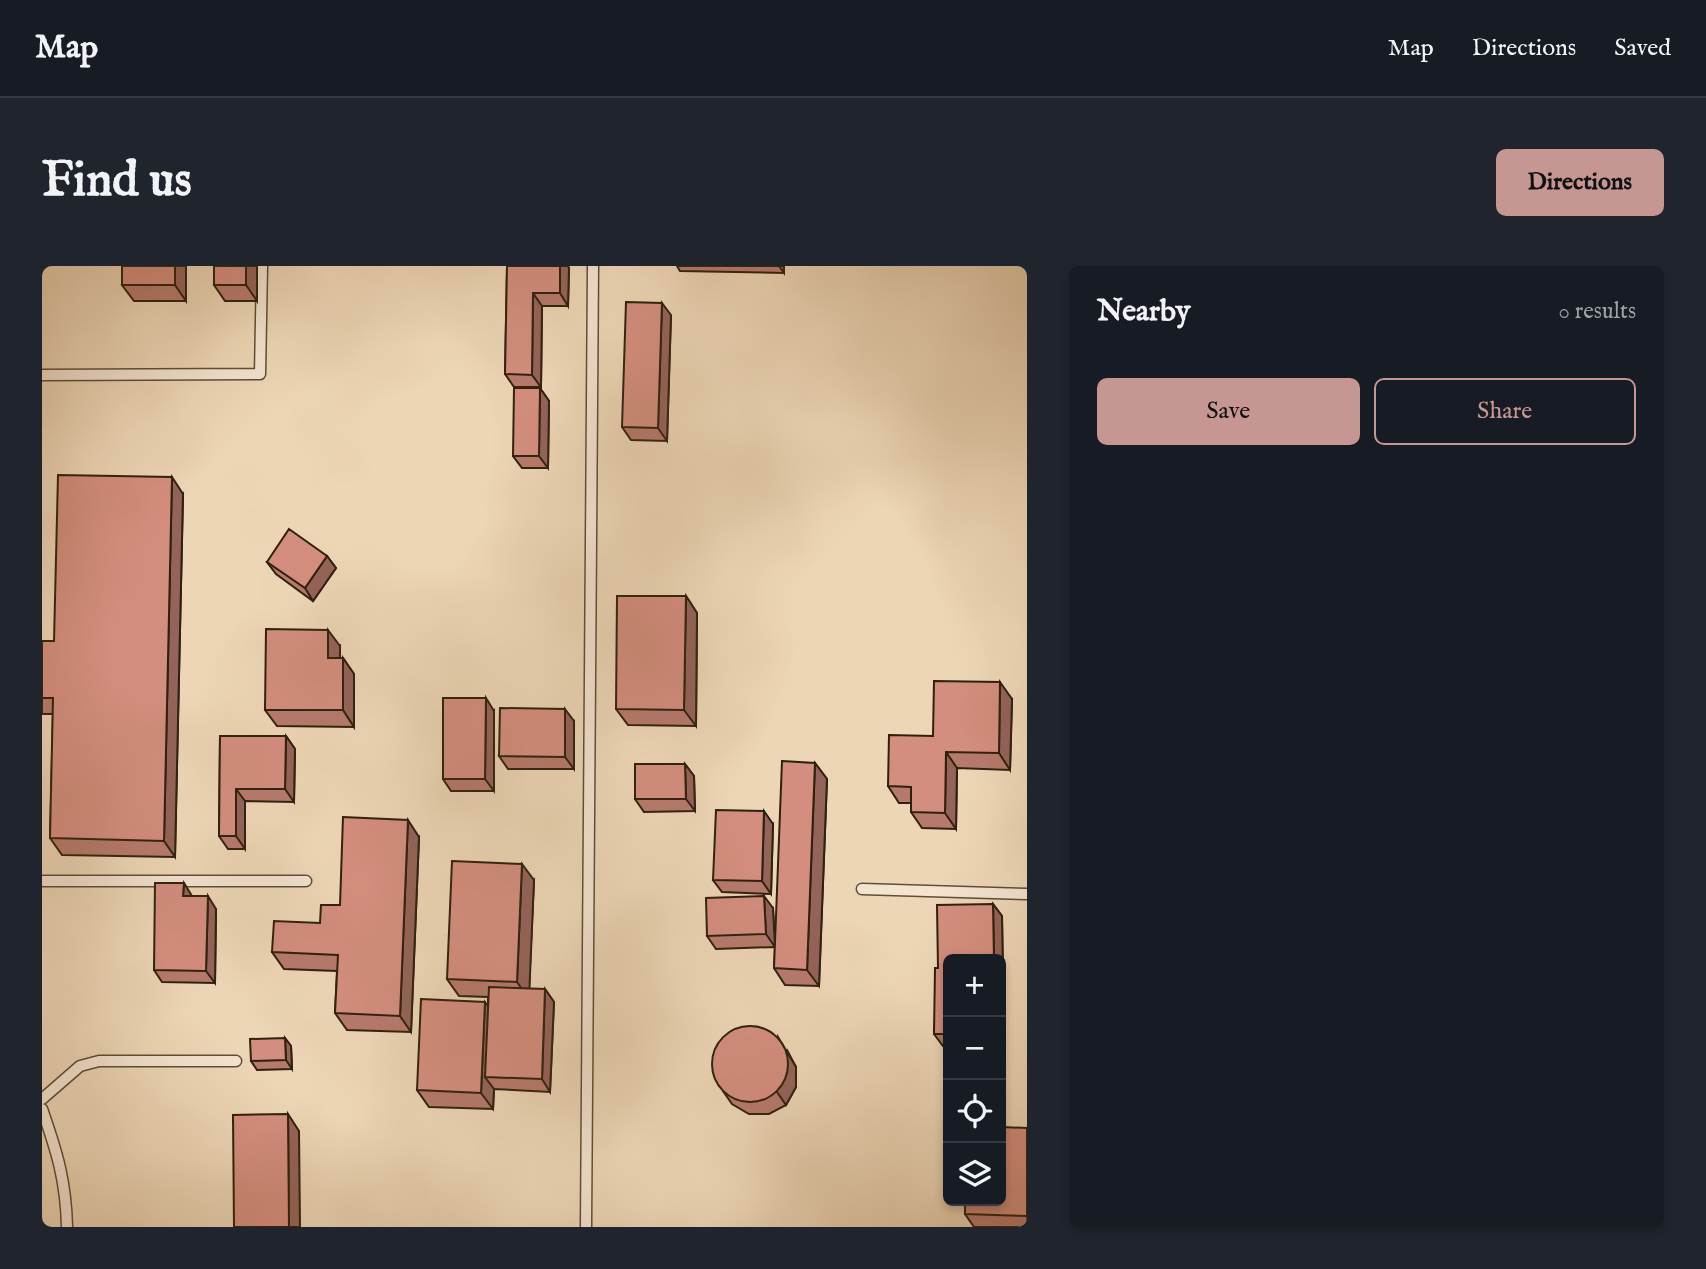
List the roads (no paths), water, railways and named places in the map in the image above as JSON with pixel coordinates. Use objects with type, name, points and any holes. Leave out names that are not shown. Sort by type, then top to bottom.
[{"type":"lane","points":[[42,375],[260,374],[262,266]]},
{"type":"lane","points":[[586,1227],[593,266]]},
{"type":"lane","points":[[42,881],[306,881]]},
{"type":"lane","points":[[862,889],[1027,894]]},
{"type":"lane","points":[[42,1099],[80,1066],[99,1061],[236,1061]]},
{"type":"lane","points":[[42,1109],[60,1161],[66,1195],[67,1227]]}]
